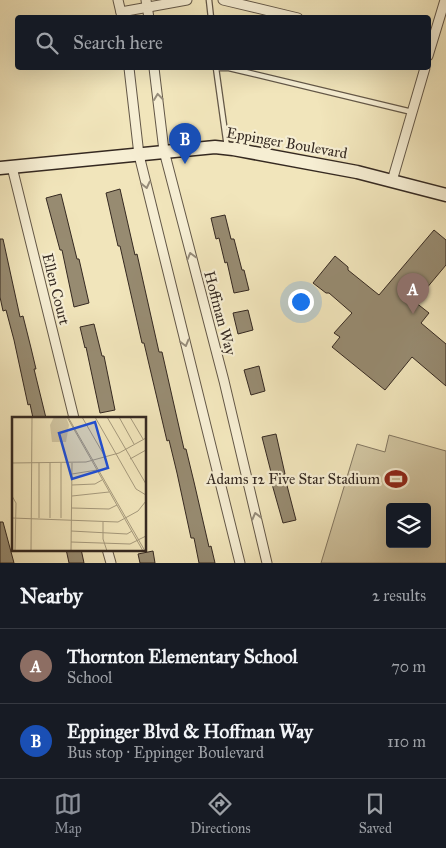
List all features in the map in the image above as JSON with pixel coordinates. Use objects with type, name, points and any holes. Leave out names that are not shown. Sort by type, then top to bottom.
[{"type":"street","points":[[118,0],[122,15],[188,0]]},
{"type":"street","points":[[223,0],[286,15]]},
{"type":"street","points":[[431,45],[445,0]]},
{"type":"street","points":[[129,70],[139,154],[240,563]]},
{"type":"street","name":"Hoffman Way","points":[[154,70],[164,152],[224,380],[268,563]]},
{"type":"street","points":[[392,181],[424,70]]},
{"type":"street","name":"Eppinger Boulevard","points":[[6,167],[215,147],[349,171],[446,195]]},
{"type":"street","name":"Ellen Court","points":[[6,167],[74,417]]},
{"type":"street","points":[[107,550],[111,563]]},
{"type":"lane","points":[[209,0],[211,15]]},
{"type":"lane","points":[[217,70],[227,148]]},
{"type":"lane","points":[[237,70],[412,112]]},
{"type":"shaded area","name":"Adams 12 Five Star Stadium","points":[[389,435],[446,451],[446,563],[321,563],[357,444],[385,452]]},
{"type":"building","points":[[120,189],[159,352],[162,352],[184,449],[186,449],[209,547],[211,546],[215,563],[199,563],[194,538],[191,538],[169,440],[167,441],[106,193]]},
{"type":"building","points":[[61,194],[89,303],[74,307],[62,250],[60,250],[46,198]]},
{"type":"building","points":[[225,215],[231,239],[234,239],[249,290],[234,293],[219,238],[216,239],[211,218]]},
{"type":"building","points":[[434,230],[446,240],[446,265],[415,302],[429,313],[421,323],[446,344],[446,386],[412,357],[385,390],[332,347],[340,337],[334,333],[352,313],[329,293],[326,293],[313,283],[335,256],[348,267],[348,270],[379,295]]},
{"type":"building","points":[[0,239],[3,239],[20,317],[23,316],[36,369],[34,369],[46,417],[33,417],[30,404],[28,405],[14,340],[6,310],[3,311],[0,297]]},
{"type":"building","points":[[248,310],[253,330],[238,334],[233,313]]},
{"type":"building","points":[[94,324],[102,356],[104,356],[115,410],[100,413],[80,327]]},
{"type":"building","points":[[259,366],[265,391],[251,395],[244,370]]},
{"type":"building","points":[[276,434],[296,520],[283,523],[270,477],[272,476],[262,437]]},
{"type":"building","points":[[0,522],[3,522],[14,563],[0,563]]},
{"type":"building","points":[[66,550],[81,550],[84,563],[69,563]]},
{"type":"building","points":[[153,551],[155,563],[140,563],[138,554]]},
{"type":"place","name":"Eppinger Blvd & Hoffman Way","points":[[185,164]]},
{"type":"place","name":"Thornton Elementary School","points":[[413,314]]},
{"type":"place","name":"Adams 12 Five Star Stadium","points":[[396,479]]}]
